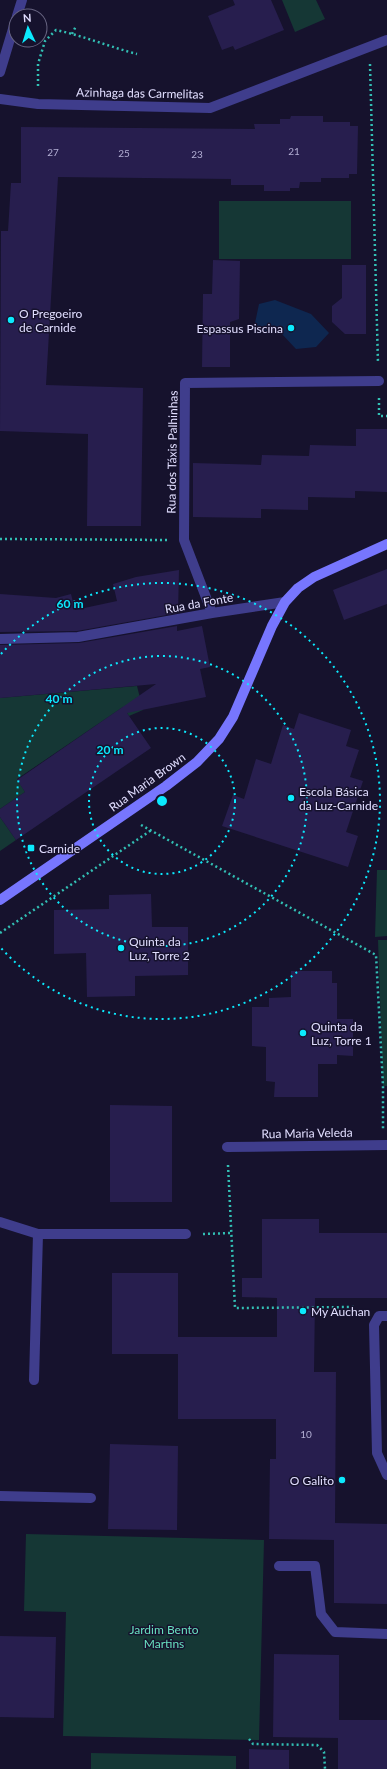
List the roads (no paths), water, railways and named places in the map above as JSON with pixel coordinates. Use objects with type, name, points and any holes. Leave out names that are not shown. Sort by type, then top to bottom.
[{"type":"main road","points":[[285,602],[298,588],[314,577],[387,544]]},
{"type":"main road","name":"Rua Maria Brown","points":[[0,900],[166,786],[197,762],[219,739],[233,717],[272,626],[285,602]]},
{"type":"street","name":"Azinhaga das Carmelitas","points":[[0,99],[38,104],[210,108],[370,48],[387,40]]},
{"type":"street","points":[[0,72],[8,46]]},
{"type":"street","name":"Rua dos Táxis Palhinhas","points":[[212,613],[184,540],[185,383],[379,381]]},
{"type":"street","name":"Rua da Fonte","points":[[0,639],[78,637],[212,613],[285,602]]},
{"type":"street","name":"Rua Maria Veleda","points":[[227,1147],[385,1145]]},
{"type":"street","points":[[0,1222],[38,1234],[186,1234]]},
{"type":"street","points":[[34,1380],[38,1234]]},
{"type":"street","points":[[387,1316],[379,1316],[374,1325],[382,1453],[387,1475]]},
{"type":"street","points":[[0,1496],[91,1498]]},
{"type":"street","points":[[279,1566],[315,1566],[321,1614],[335,1632],[387,1634]]},
{"type":"water","name":"Espassus Piscina","points":[[275,300],[311,314],[329,333],[316,347],[296,349],[281,333],[264,334],[255,323],[259,304]]},
{"type":"place","name":"O Pregoeiro de Carnide","points":[[11,320]]},
{"type":"place","name":"Espassus Piscina","points":[[291,328]]},
{"type":"place","name":"Escola Básica da Luz-Carnide","points":[[291,798]]},
{"type":"place","name":"Carnide","points":[[31,848]]},
{"type":"place","name":"Quinta da Luz, Torre 2","points":[[121,948]]},
{"type":"place","name":"Quinta da Luz, Torre 1","points":[[303,1033]]},
{"type":"place","name":"My Auchan","points":[[303,1311]]},
{"type":"place","name":"O Galito","points":[[342,1480]]},
{"type":"park label","name":"Jardim Bento Martins","points":[[164,1636]]}]
